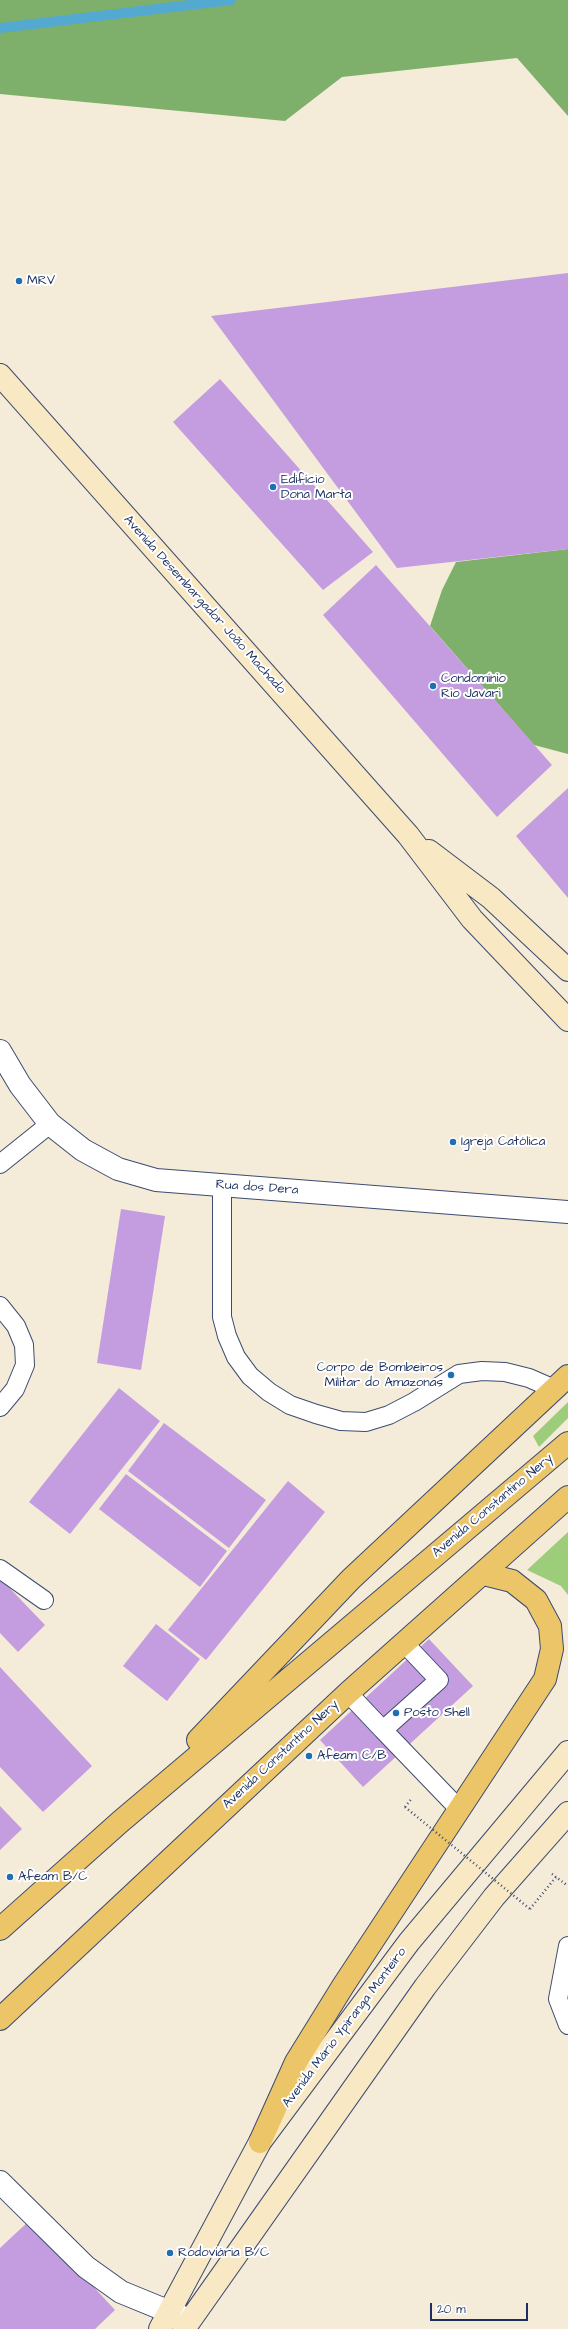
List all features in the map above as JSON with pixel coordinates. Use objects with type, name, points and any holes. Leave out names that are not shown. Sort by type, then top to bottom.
[{"type":"highway","points":[[120,1822],[351,1579],[561,1382]]},
{"type":"highway","name":"Avenida Constantino Nery","points":[[0,1929],[120,1822],[568,1443]]},
{"type":"highway","name":"Avenida Constantino Nery","points":[[0,2019],[348,1693],[484,1574],[568,1497]]},
{"type":"highway","points":[[260,2142],[296,2062],[544,1680],[552,1649],[550,1626],[536,1600],[512,1581],[484,1574]]},
{"type":"main road","name":"Avenida Desembargador João Machado","points":[[0,375],[408,834],[472,920],[568,1020]]},
{"type":"main road","name":"Avenida Desembargador João Machado","points":[[408,834],[492,898],[568,970]]},
{"type":"main road","name":"Avenida Mário Ypiranga Monteiro","points":[[164,2320],[260,2142],[409,1942],[568,1752]]},
{"type":"main road","points":[[187,2325],[425,1987],[494,1897],[566,1814]]},
{"type":"street","name":"Rua dos Dera","points":[[0,1051],[20,1085],[50,1124],[83,1150],[118,1169],[156,1180],[568,1212]]},
{"type":"street","points":[[0,2182],[86,2267],[164,2320],[187,2325]]},
{"type":"lane","points":[[0,1164],[50,1124]]},
{"type":"lane","points":[[222,1185],[224,1323],[236,1357],[250,1376],[269,1392],[290,1405],[341,1421],[366,1422],[389,1414],[408,1405],[459,1374],[482,1371],[505,1372],[528,1378],[561,1382]]},
{"type":"lane","points":[[0,1306],[16,1326],[24,1345],[25,1365],[15,1389],[0,1407]]},
{"type":"lane","points":[[0,1569],[44,1600]]},
{"type":"lane","points":[[383,1730],[439,1680],[404,1644]]},
{"type":"lane","points":[[348,1693],[459,1809]]},
{"type":"lane","points":[[568,1946],[558,1999],[568,2025]]},
{"type":"path","points":[[405,1807],[530,1909],[556,1877]]},
{"type":"green space","points":[[0,0],[568,0],[568,116],[517,58],[342,77],[285,121],[0,94]]},
{"type":"green space","points":[[568,549],[568,754],[534,745],[430,626],[442,590],[456,562]]},
{"type":"green space","points":[[568,1402],[568,1418],[539,1447],[533,1436]]},
{"type":"green space","points":[[568,1532],[568,1595],[561,1586],[527,1570]]},
{"type":"building","points":[[568,273],[568,549],[397,568],[211,316]]},
{"type":"building","name":"Edifício Dona Marta","points":[[220,379],[373,552],[323,590],[173,422]]},
{"type":"building","name":"Condomínio Rio Javari","points":[[376,565],[552,765],[497,817],[323,615]]},
{"type":"building","points":[[568,788],[568,898],[516,836]]},
{"type":"building","points":[[121,1209],[165,1216],[141,1370],[97,1363]]},
{"type":"building","points":[[119,1388],[160,1421],[70,1534],[29,1502]]},
{"type":"building","points":[[164,1423],[266,1500],[229,1548],[128,1471]]},
{"type":"building","points":[[126,1474],[227,1551],[200,1587],[99,1509]]},
{"type":"building","points":[[288,1481],[325,1512],[206,1660],[168,1630]]},
{"type":"building","points":[[0,1578],[45,1625],[18,1652],[0,1633]]},
{"type":"building","points":[[156,1624],[200,1659],[167,1701],[123,1666]]},
{"type":"building","name":"Posto Shell","points":[[429,1639],[473,1686],[363,1787],[320,1740]]},
{"type":"building","points":[[0,1667],[92,1766],[43,1812],[0,1767]]},
{"type":"building","points":[[0,1806],[22,1829],[0,1850]]},
{"type":"building","points":[[31,2219],[115,2310],[95,2329],[0,2329],[0,2248]]},
{"type":"waterway","points":[[0,28],[231,0]]},
{"type":"place","name":"MRV","points":[[19,281]]},
{"type":"place","name":"Edifício Dona Marta","points":[[273,487]]},
{"type":"place","name":"Condomínio Rio Javari","points":[[433,686]]},
{"type":"place","name":"Igreja Católica","points":[[453,1142]]},
{"type":"place","name":"Corpo de Bombeiros Militar do Amazonas","points":[[451,1375]]},
{"type":"place","name":"Posto Shell","points":[[396,1713]]},
{"type":"place","name":"Afeam C/B","points":[[309,1756]]},
{"type":"place","name":"Afeam B/C","points":[[10,1877]]},
{"type":"place","name":"Rodoviária B/C","points":[[170,2253]]}]
